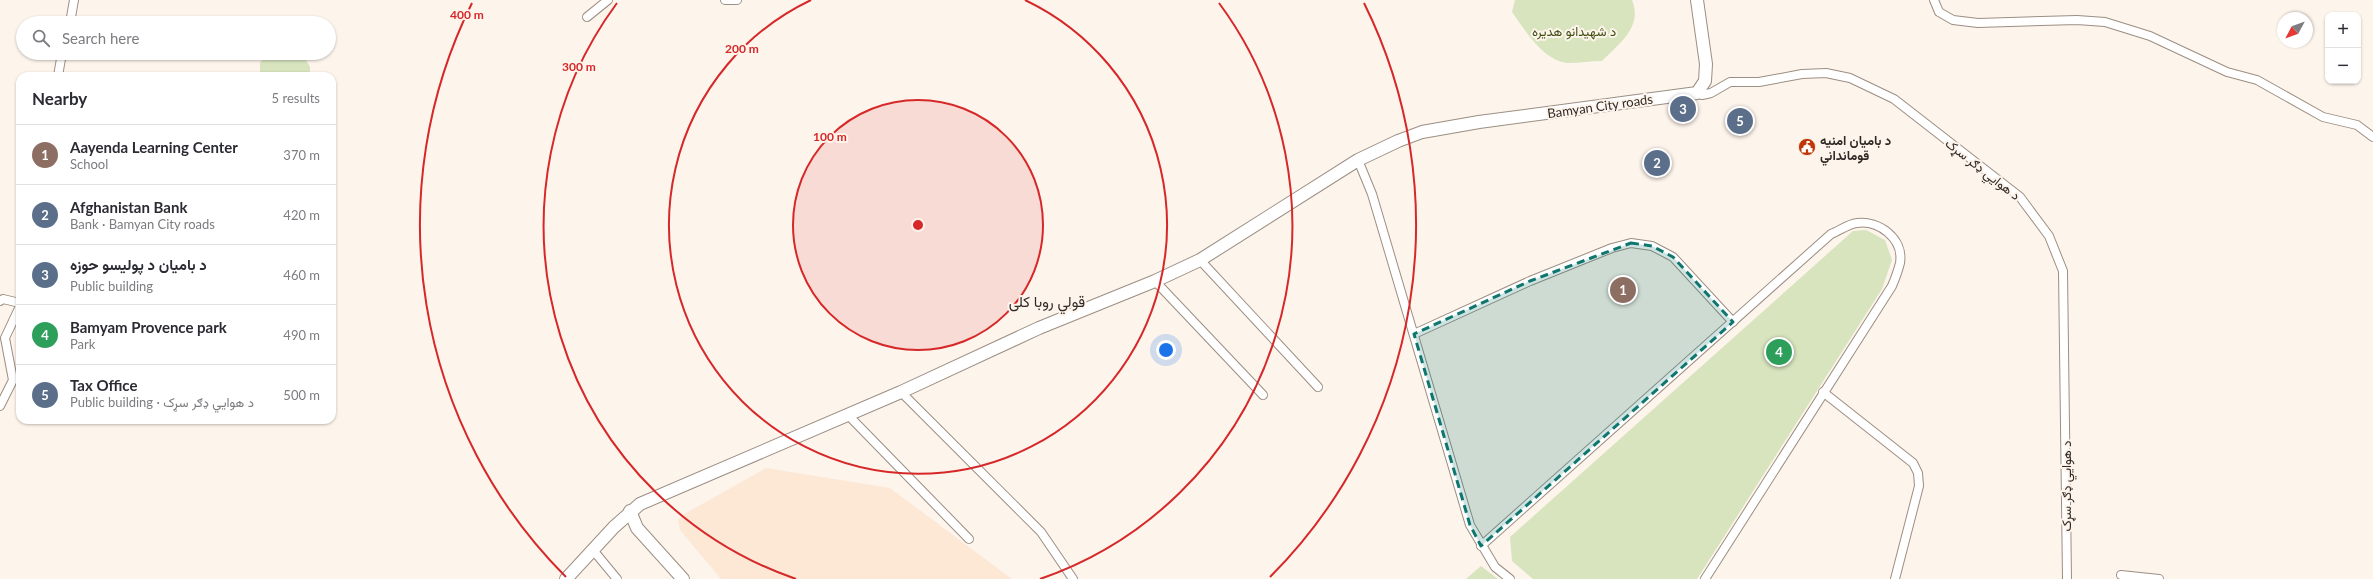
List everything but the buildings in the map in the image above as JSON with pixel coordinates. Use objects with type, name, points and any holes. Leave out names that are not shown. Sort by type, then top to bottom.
[{"type":"street","points":[[71,16],[74,0]]},
{"type":"street","points":[[587,18],[608,0]]},
{"type":"street","points":[[725,0],[737,0]]},
{"type":"street","points":[[1697,0],[1706,64],[1705,81],[1697,93]]},
{"type":"street","points":[[1934,0],[1939,12],[1953,20],[1978,23],[2077,20],[2105,22],[2150,36],[2227,72],[2257,80],[2323,116],[2357,125],[2373,137]]},
{"type":"street","points":[[59,72],[61,60]]},
{"type":"street","name":"د هوايي ډګر سړک","points":[[1697,93],[1702,95],[1711,93],[1730,82],[1759,82],[1802,74],[1826,73],[1850,78],[1894,99],[2020,197],[2049,236],[2063,271],[2067,579]]},
{"type":"street","name":"Bamyan City roads","points":[[566,579],[630,511],[640,504],[901,392],[1039,328],[1155,281],[1200,260],[1358,160],[1422,132],[1479,122],[1697,93]]},
{"type":"street","points":[[1358,160],[1372,194],[1470,525],[1481,546],[1495,567],[1510,579]]},
{"type":"street","points":[[1481,546],[1831,234],[1855,223],[1870,223],[1891,234],[1897,246],[1900,261],[1892,286],[1858,342],[1823,392],[1706,579]]},
{"type":"street","points":[[1414,334],[1530,281],[1612,248],[1632,242],[1652,246],[1673,257],[1733,322]]},
{"type":"street","points":[[1200,260],[1318,387]]},
{"type":"street","points":[[1155,281],[1263,394]]},
{"type":"street","points":[[0,301],[3,299],[16,304]]},
{"type":"street","points":[[0,406],[13,380],[5,338],[16,314]]},
{"type":"street","points":[[901,392],[1041,532],[1073,579]]},
{"type":"street","points":[[1823,392],[1913,464],[1918,472],[1919,486],[1895,579]]},
{"type":"street","points":[[848,414],[970,539]]},
{"type":"street","points":[[630,511],[637,528],[683,579]]},
{"type":"street","points":[[593,550],[617,579]]},
{"type":"street","points":[[2121,575],[2159,579]]},
{"type":"highlighted area","points":[[1631,243],[1652,246],[1673,257],[1733,322],[1481,546],[1470,525],[1414,334],[1530,281]]},
{"type":"shaded area","points":[[766,468],[890,488],[1012,579],[721,579],[680,530],[678,520],[686,513]]},
{"type":"green space","name":"د شهیدانو هدیره","points":[[1515,0],[1632,0],[1635,10],[1634,19],[1628,34],[1602,61],[1568,63],[1551,57],[1529,36],[1512,12]]},
{"type":"green space","points":[[262,60],[306,60],[310,67],[310,72],[260,72],[260,63]]},
{"type":"green space","points":[[1866,230],[1885,240],[1892,260],[1882,289],[1697,579],[1533,579],[1512,561],[1510,537],[1853,231]]},
{"type":"green space","points":[[1481,566],[1498,579],[1466,579]]},
{"type":"place","name":"د بامیان د پولیسو حوزه","points":[[1683,109]]},
{"type":"place","name":"Tax Office","points":[[1740,121]]},
{"type":"place","name":"د بامیان امنیه قومانداني","points":[[1807,147]]},
{"type":"place","name":"Afghanistan Bank","points":[[1657,163]]},
{"type":"place","name":"Aayenda Learning Center","points":[[1623,290]]},
{"type":"place","name":"Bamyam Provence park","points":[[1779,352]]},
{"type":"district","name":"قولي روبا کلی","points":[[1047,301]]}]
